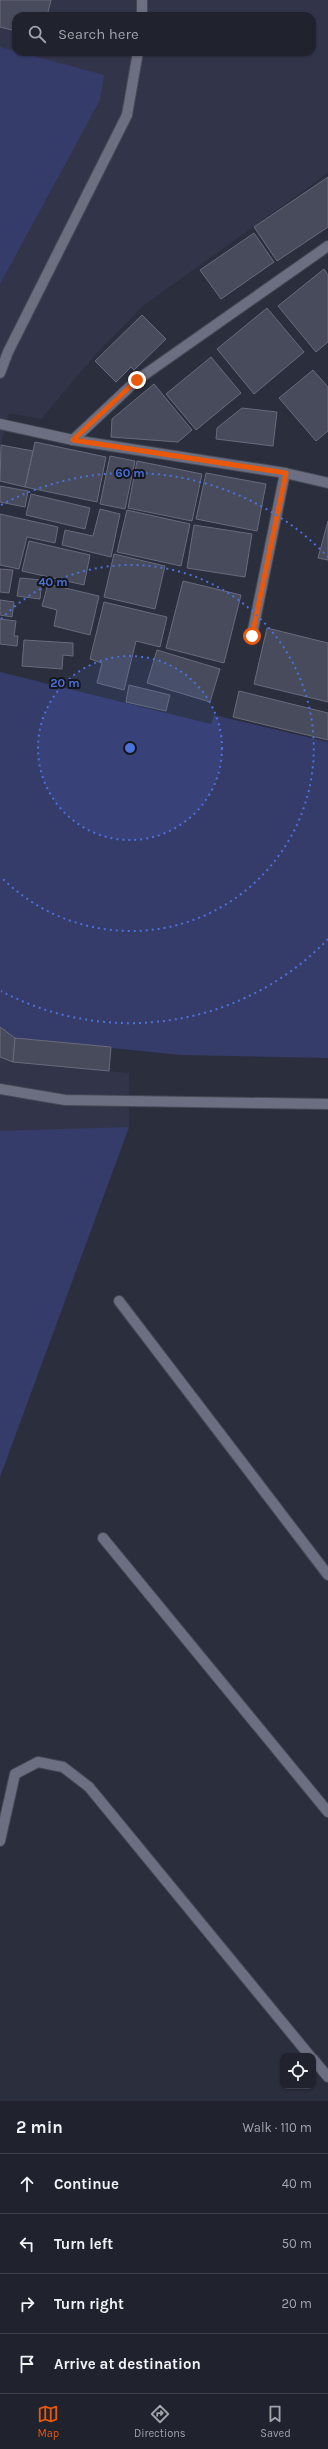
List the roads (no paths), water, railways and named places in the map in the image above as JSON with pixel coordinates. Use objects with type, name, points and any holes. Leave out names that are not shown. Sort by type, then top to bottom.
[{"type":"street","points":[[142,0],[142,12]]},
{"type":"street","points":[[0,373],[8,352],[127,114],[137,56]]},
{"type":"street","points":[[73,440],[137,380],[328,246]]},
{"type":"street","points":[[0,424],[73,440],[286,473],[328,483]]},
{"type":"street","points":[[252,636],[286,473]]},
{"type":"street","points":[[0,1089],[64,1100],[328,1104]]},
{"type":"street","points":[[119,1302],[328,1576]]},
{"type":"street","points":[[103,1538],[328,1812]]},
{"type":"street","points":[[0,1841],[15,1774],[38,1762],[63,1768],[89,1786],[308,2053]]},
{"type":"street","points":[[316,2063],[328,2077]]}]
